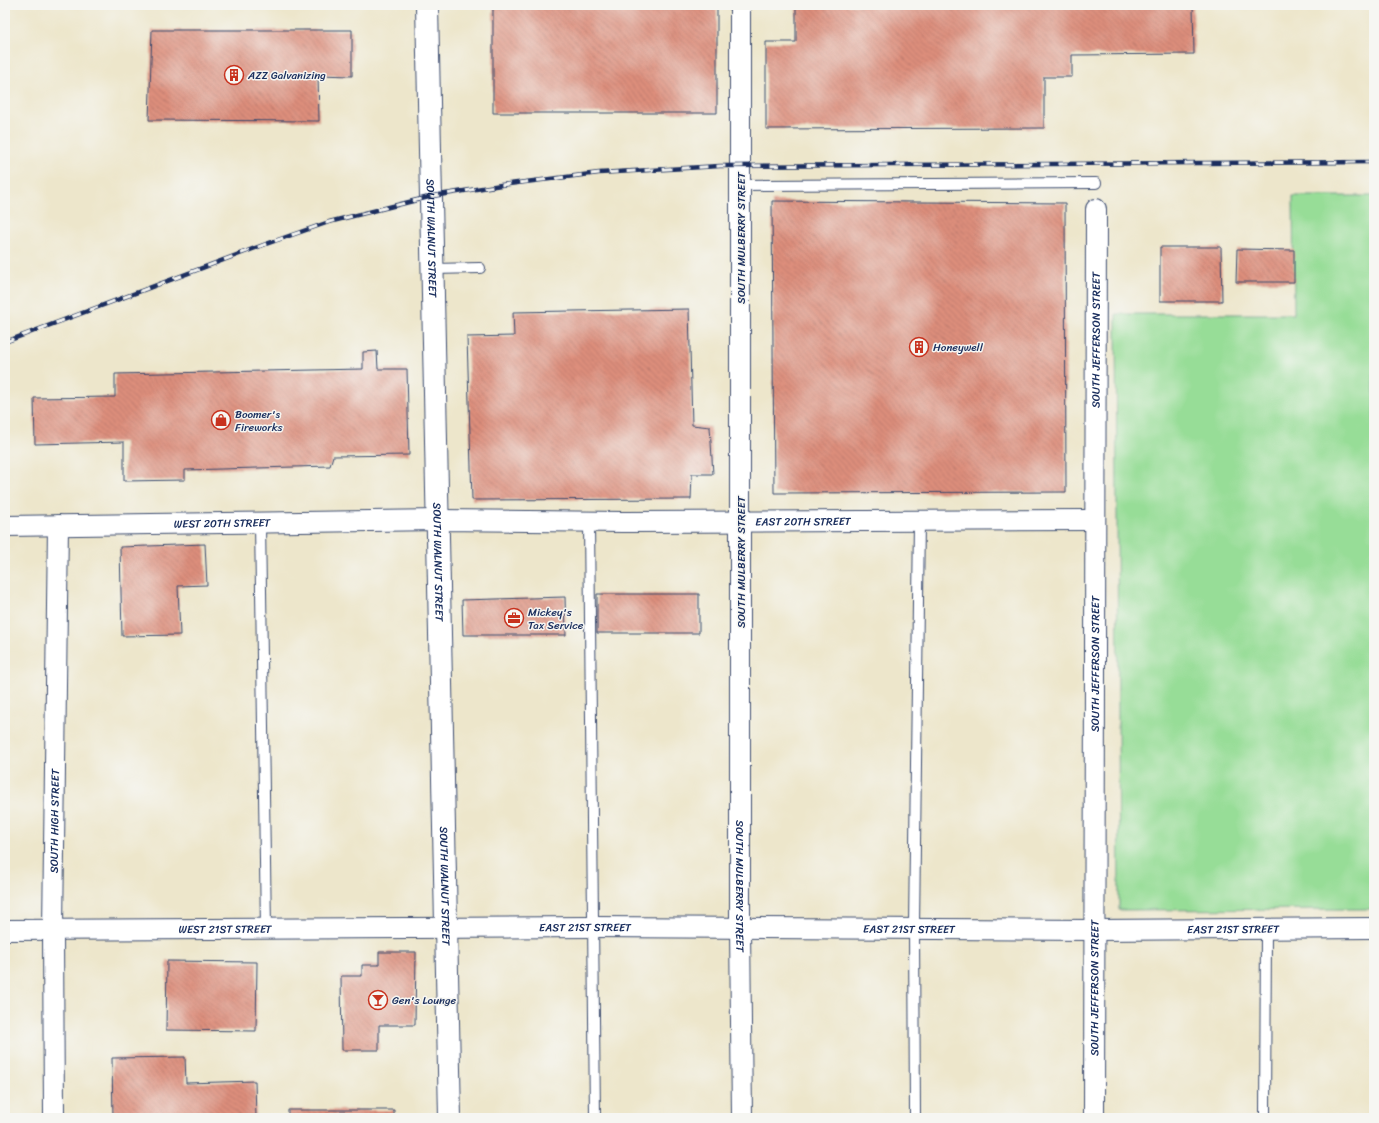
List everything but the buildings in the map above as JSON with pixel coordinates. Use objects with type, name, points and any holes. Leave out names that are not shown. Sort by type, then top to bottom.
[{"type":"main road","name":"SOUTH WALNUT STREET","points":[[428,5],[439,520],[445,927],[450,1118]]},
{"type":"street","name":"SOUTH MULBERRY STREET","points":[[740,5],[740,928],[742,1118]]},
{"type":"street","name":"SOUTH JEFFERSON STREET","points":[[1094,1118],[1094,520],[1096,209]]},
{"type":"street","name":"EAST 20TH STREET","points":[[439,520],[589,522],[1094,520]]},
{"type":"street","name":"WEST 20TH STREET","points":[[5,526],[439,520]]},
{"type":"street","name":"SOUTH HIGH STREET","points":[[54,1118],[53,929],[58,525]]},
{"type":"street","name":"EAST 21ST STREET","points":[[445,927],[914,927],[1094,930],[1374,928]]},
{"type":"street","name":"WEST 21ST STREET","points":[[5,930],[445,927]]},
{"type":"lane","points":[[741,185],[1096,184]]},
{"type":"lane","points":[[433,268],[480,268]]},
{"type":"lane","points":[[915,1118],[914,927],[919,520]]},
{"type":"lane","points":[[589,522],[595,1118]]},
{"type":"lane","points":[[260,523],[266,929]]},
{"type":"lane","points":[[1265,1118],[1266,929]]},
{"type":"green space","points":[[1293,196],[1374,196],[1374,909],[1119,910],[1116,314],[1294,314]]},
{"type":"railway","points":[[5,342],[266,244],[329,222],[433,196],[501,185],[599,173],[720,166],[1374,162]]},
{"type":"place","name":"AZZ Galvanizing","points":[[234,75]]},
{"type":"place","name":"Honeywell","points":[[919,347]]},
{"type":"place","name":"Boomer's Fireworks","points":[[221,420]]},
{"type":"place","name":"Mickey's Tax Service","points":[[514,618]]},
{"type":"place","name":"Gen's Lounge","points":[[378,1000]]}]
